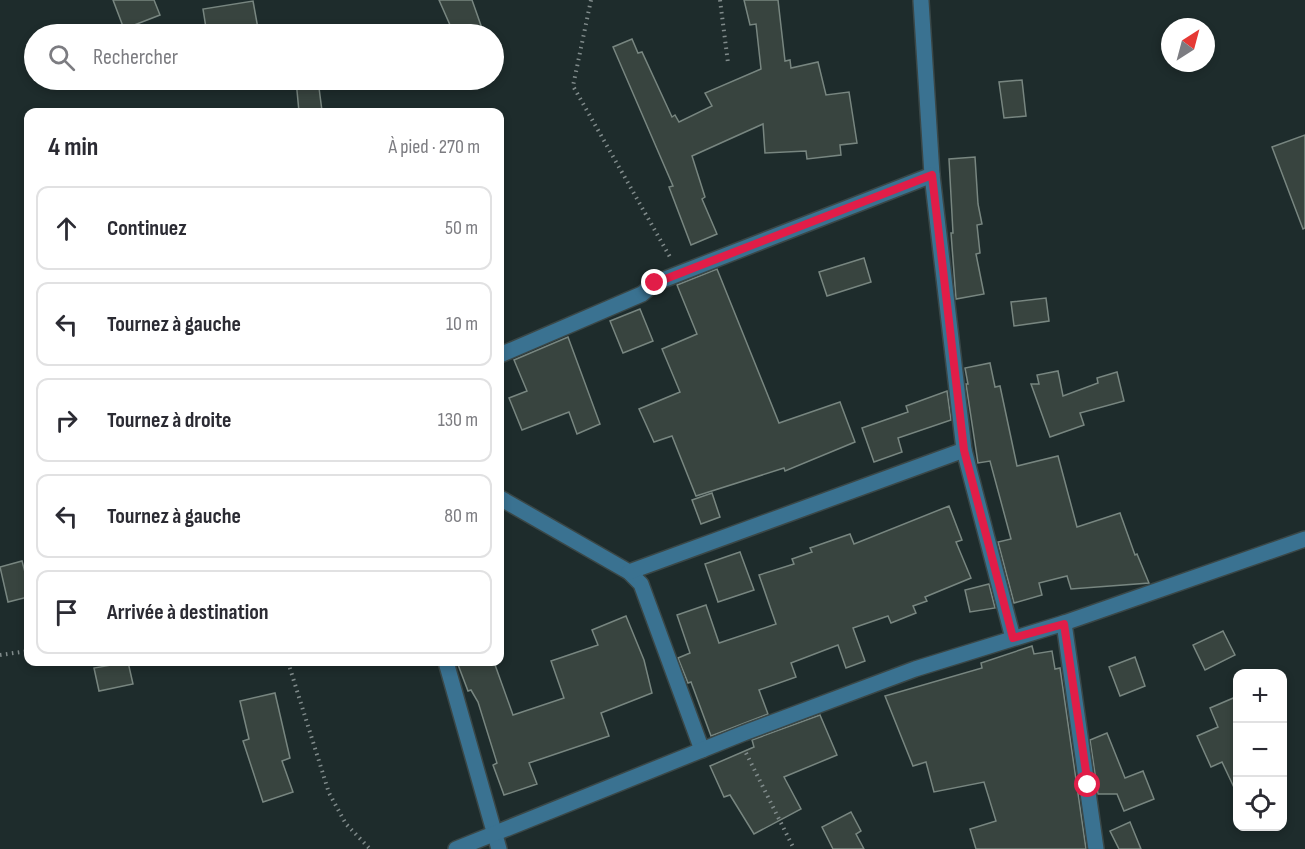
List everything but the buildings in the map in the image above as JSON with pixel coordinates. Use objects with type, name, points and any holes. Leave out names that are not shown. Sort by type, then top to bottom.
[{"type":"street","points":[[921,0],[932,175],[964,450],[1013,638]]},
{"type":"street","points":[[504,353],[642,294],[655,283],[932,175]]},
{"type":"street","points":[[629,572],[964,450]]},
{"type":"street","points":[[504,500],[629,572],[640,584],[702,750]]},
{"type":"street","points":[[456,849],[737,736],[915,669],[1064,624],[1305,539]]},
{"type":"street","points":[[1064,624],[1096,849]]},
{"type":"street","points":[[447,666],[493,833],[500,849]]},
{"type":"path","points":[[591,0],[573,86],[680,274]]},
{"type":"path","points":[[720,0],[728,63]]},
{"type":"path","points":[[0,656],[24,652]]},
{"type":"path","points":[[289,666],[329,793],[346,824],[370,849]]},
{"type":"path","points":[[737,736],[794,849]]},
{"type":"route","points":[[655,283],[932,175],[964,450],[1013,638],[1064,624],[1088,785]]}]
